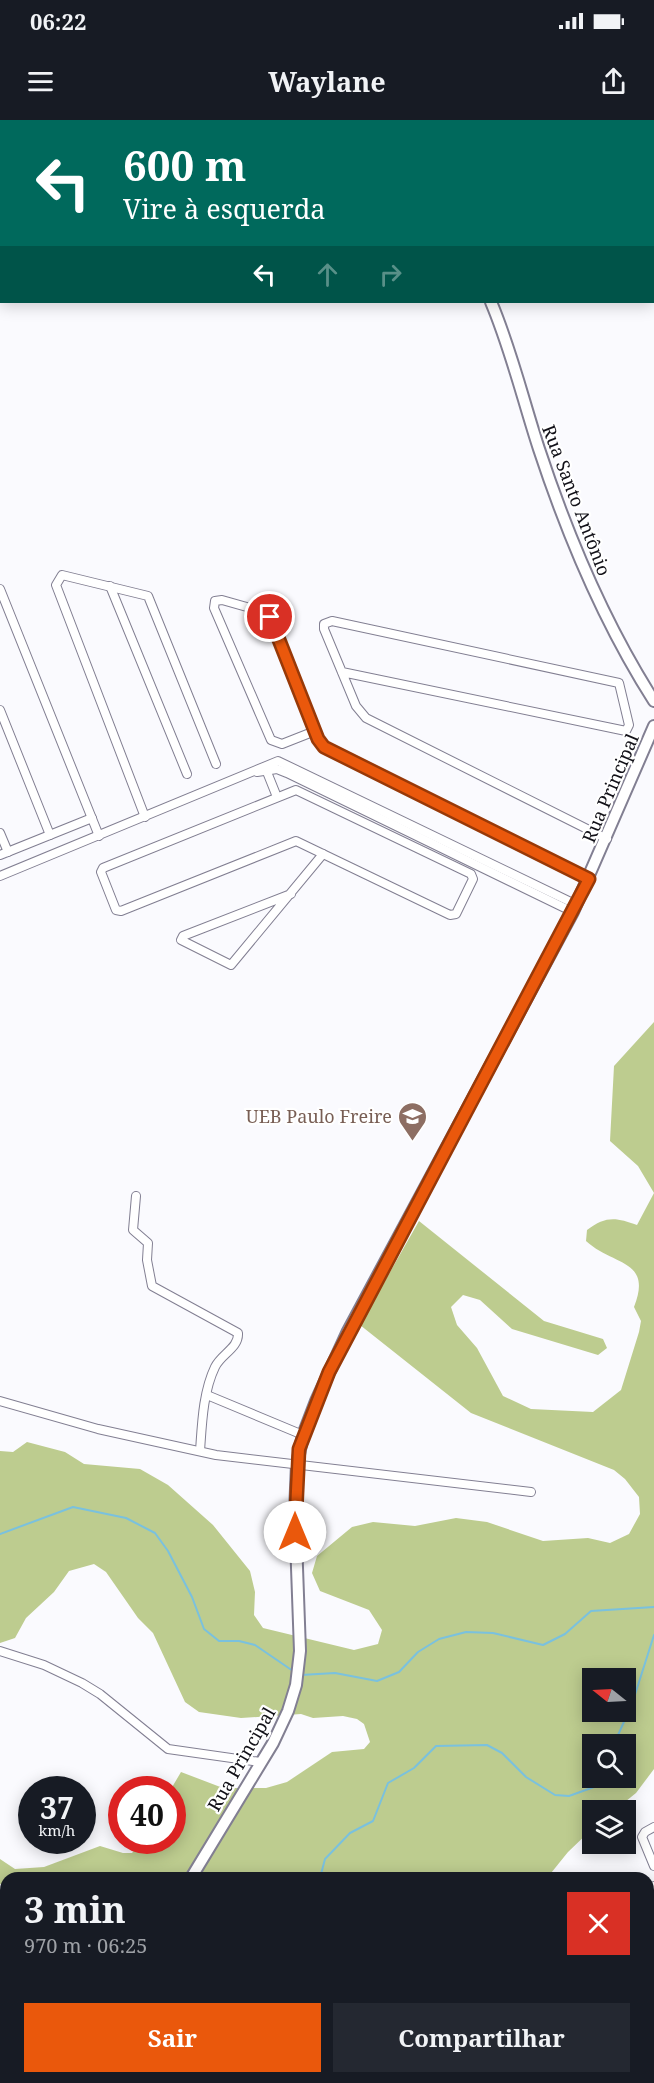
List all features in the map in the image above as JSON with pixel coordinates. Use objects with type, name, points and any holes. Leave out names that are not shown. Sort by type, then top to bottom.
[{"type":"street","name":"Rua Santo Antônio","points":[[491,303],[547,474],[577,553],[611,627],[654,701]]},
{"type":"street","points":[[145,817],[56,585],[62,575],[148,596],[216,764]]},
{"type":"street","points":[[110,586],[187,774]]},
{"type":"street","points":[[0,589],[99,836]]},
{"type":"street","points":[[315,731],[282,744],[271,740],[214,606],[217,600],[268,613],[315,731],[324,747],[334,754],[589,879]]},
{"type":"street","points":[[342,672],[623,731],[629,728],[622,690],[617,682],[326,622],[324,629],[358,711],[366,718],[607,838]]},
{"type":"street","points":[[0,710],[50,835]]},
{"type":"street","name":"Rua Principal","points":[[195,1872],[281,1729],[298,1673],[295,1512],[297,1464],[303,1435],[348,1330],[575,908],[654,726]]},
{"type":"street","points":[[265,768],[277,797]]},
{"type":"street","points":[[0,876],[265,768],[287,773],[575,908]]},
{"type":"street","points":[[296,790],[303,791],[471,874],[473,879],[456,914],[450,915],[323,854],[296,841],[121,911],[116,910],[101,872],[103,868],[296,790]]},
{"type":"street","points":[[0,833],[4,854],[92,818]]},
{"type":"street","points":[[291,894],[183,936],[181,940],[231,965],[291,894],[323,854]]},
{"type":"street","points":[[136,1196],[133,1230],[148,1243],[152,1286],[238,1333],[237,1342],[215,1366],[207,1395],[200,1451]]},
{"type":"street","points":[[207,1395],[303,1435]]},
{"type":"street","points":[[0,1401],[98,1429],[200,1451],[531,1492]]},
{"type":"street","points":[[0,1651],[44,1665],[82,1683],[100,1694],[168,1749],[260,1762]]},
{"type":"street","points":[[651,1829],[643,1834],[642,1840],[654,1866]]},
{"type":"green space","points":[[654,1022],[654,1193],[638,1166],[610,1141],[614,1066]]},
{"type":"green space","points":[[654,1193],[654,1769],[636,1793],[627,1800],[582,1800],[582,1839],[552,1872],[0,1872],[0,1859],[15,1869],[44,1867],[79,1854],[96,1854],[96,1848],[100,1846],[108,1848],[108,1854],[186,1854],[186,1776],[179,1776],[181,1772],[223,1788],[266,1788],[287,1782],[332,1752],[364,1749],[370,1742],[364,1724],[357,1719],[343,1716],[313,1718],[301,1714],[241,1718],[199,1712],[185,1702],[153,1633],[138,1618],[106,1572],[94,1564],[69,1571],[54,1592],[26,1618],[15,1638],[0,1643],[0,1451],[13,1452],[27,1442],[65,1452],[84,1464],[140,1469],[168,1485],[213,1525],[250,1571],[255,1592],[254,1615],[263,1628],[354,1650],[378,1644],[382,1630],[369,1610],[320,1591],[312,1573],[317,1556],[352,1527],[373,1522],[415,1526],[456,1518],[487,1522],[543,1541],[588,1538],[610,1543],[629,1534],[640,1514],[639,1497],[625,1479],[614,1470],[471,1413],[360,1325],[419,1221],[544,1321],[603,1339],[607,1348],[598,1355],[512,1329],[480,1300],[463,1295],[451,1307],[457,1325],[477,1348],[503,1396],[531,1409],[593,1412],[621,1390],[641,1321],[634,1307],[638,1280],[634,1272],[627,1265],[586,1241],[587,1230],[599,1222],[611,1219],[637,1225]]},
{"type":"waterway","points":[[0,1534],[73,1507],[126,1518],[155,1533],[168,1551],[192,1597],[204,1629],[219,1641],[239,1641],[255,1645],[293,1671]]},
{"type":"waterway","points":[[301,1675],[335,1673],[377,1681],[399,1672],[418,1652],[439,1639],[466,1632],[493,1633],[543,1645],[565,1634],[591,1611],[654,1607]]},
{"type":"waterway","points":[[618,1734],[632,1704],[654,1635]]},
{"type":"waterway","points":[[322,1872],[325,1859],[350,1833],[373,1821],[388,1783],[414,1768],[436,1746],[487,1745],[502,1753],[526,1777],[555,1795],[569,1796],[591,1788]]},
{"type":"place","name":"UEB Paulo Freire","points":[[413,1142]]},
{"type":"route","points":[[270,617],[318,739],[324,747],[334,754],[589,879],[483,1084],[356,1315],[329,1372],[299,1449],[295,1532]]}]
